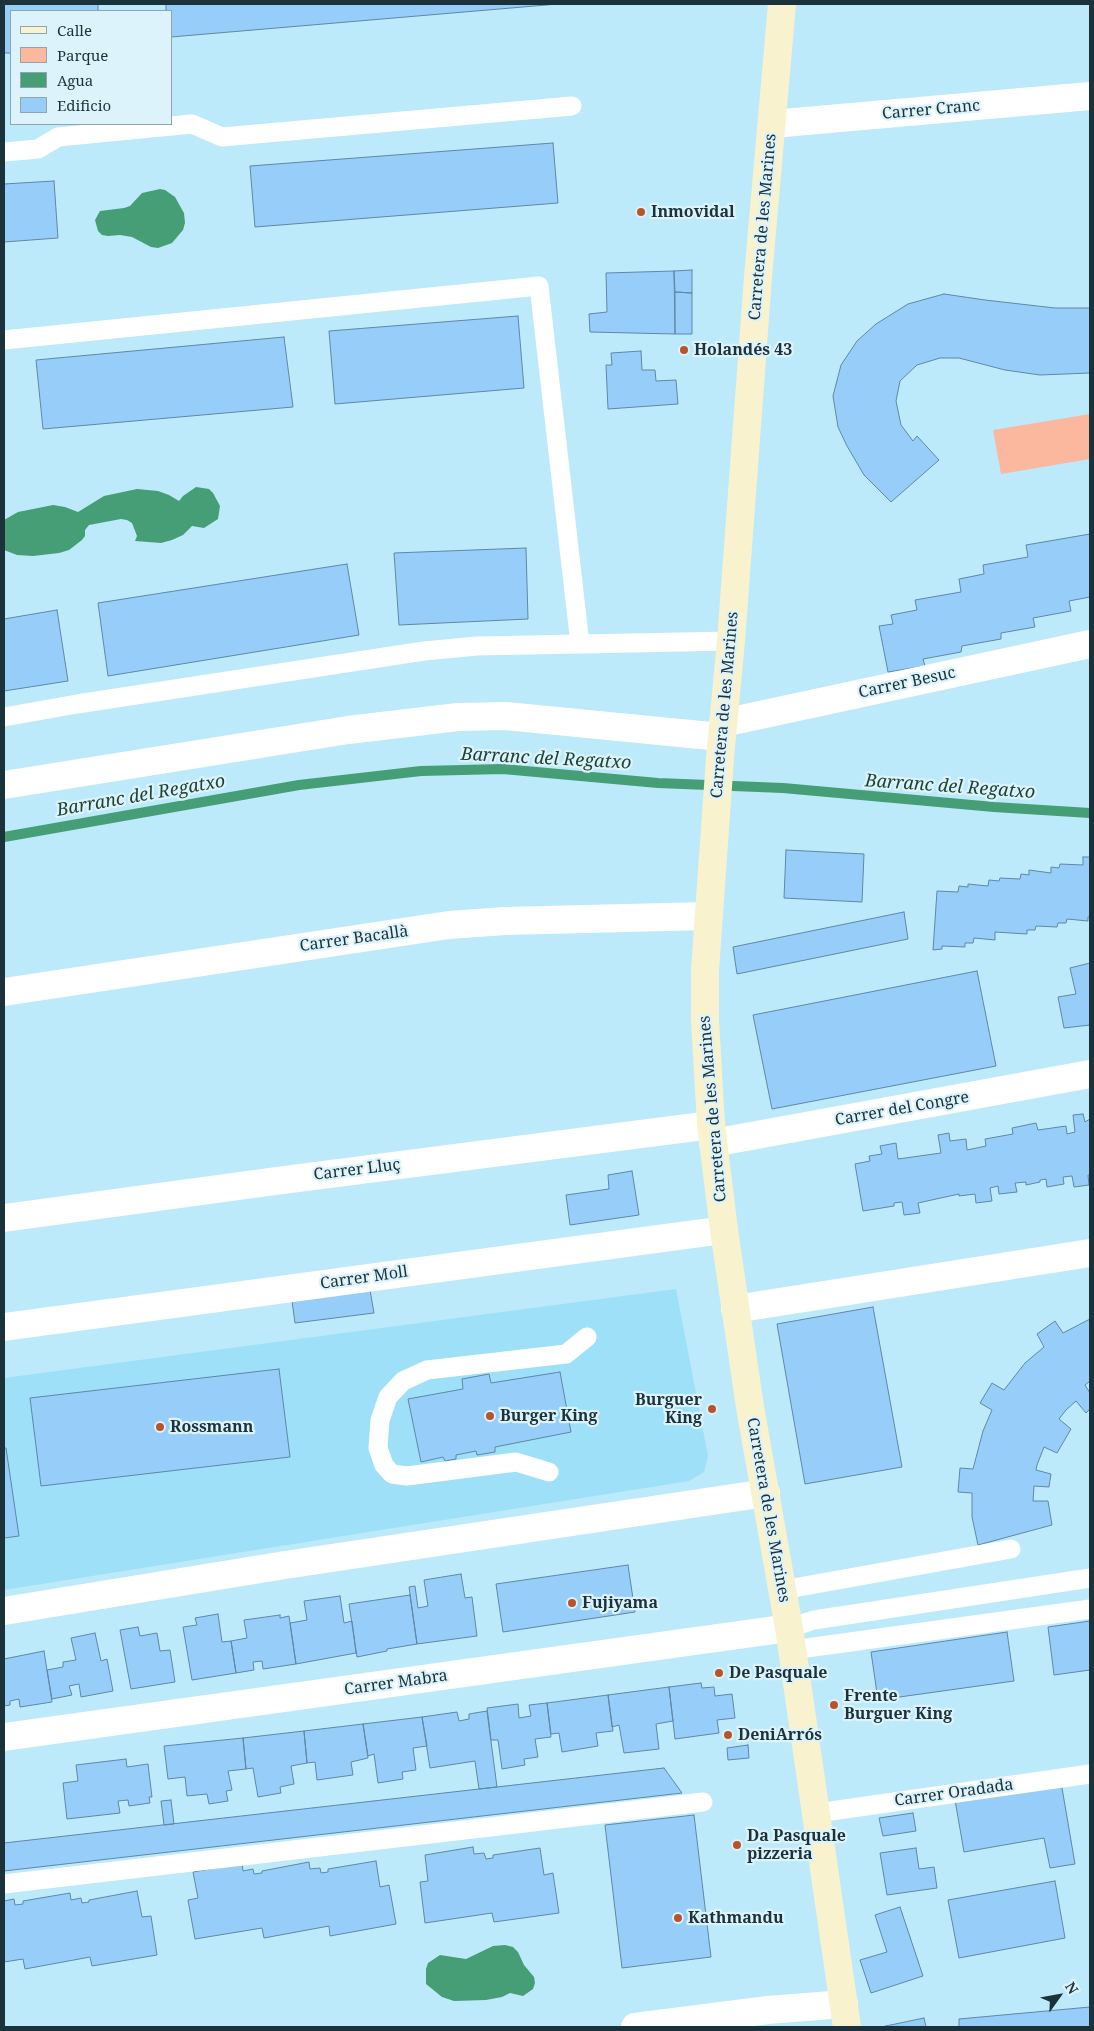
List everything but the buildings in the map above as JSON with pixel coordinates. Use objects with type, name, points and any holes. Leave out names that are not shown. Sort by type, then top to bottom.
[{"type":"main road","name":"Carretera de les Marines","points":[[782,4],[758,278],[731,642],[721,739],[708,916],[705,1020],[712,1134],[735,1309],[790,1639],[846,2016]]},
{"type":"street","name":"Carrer Cranc","points":[[772,124],[1090,96]]},
{"type":"street","name":"Carrer Besuc","points":[[4,785],[348,730],[458,717],[506,716],[721,739],[1090,644]]},
{"type":"street","name":"Carrer Bacallà","points":[[4,992],[449,925],[505,921],[708,916]]},
{"type":"street","name":"Carrer del Congre","points":[[712,1134],[1090,1074]]},
{"type":"street","name":"Carrer Lluç","points":[[4,1218],[276,1180],[712,1134]]},
{"type":"street","name":"Carrer Moll","points":[[4,1326],[724,1230]]},
{"type":"street","points":[[735,1309],[1090,1253]]},
{"type":"street","points":[[4,1611],[285,1565],[766,1493]]},
{"type":"street","name":"Carrer Mabra","points":[[4,1737],[790,1639]]},
{"type":"street","points":[[635,2027],[768,2010],[846,2016]]},
{"type":"lane","points":[[4,152],[38,149],[58,137],[192,124],[222,137],[572,106]]},
{"type":"lane","points":[[4,340],[539,286],[580,644]]},
{"type":"lane","points":[[4,717],[77,704],[424,651],[477,646],[731,642]]},
{"type":"lane","points":[[549,1472],[516,1462],[407,1476],[392,1474],[384,1465],[378,1448],[380,1420],[388,1397],[403,1381],[427,1370],[566,1354],[587,1337]]},
{"type":"lane","points":[[782,1590],[1011,1549]]},
{"type":"lane","points":[[790,1639],[814,1620],[1090,1578]]},
{"type":"lane","points":[[790,1639],[1090,1608]]},
{"type":"lane","name":"Carrer Oradada","points":[[817,1813],[1090,1774]]},
{"type":"lane","points":[[4,1884],[703,1802]]},
{"type":"shaded area","points":[[676,1289],[708,1456],[704,1472],[689,1481],[4,1590],[4,1378]]},
{"type":"green space","points":[[1090,414],[1090,459],[1001,474],[993,430]]},
{"type":"water","points":[[160,189],[175,197],[184,213],[185,223],[183,230],[172,243],[158,248],[151,247],[132,237],[102,235],[98,231],[95,220],[100,211],[130,206],[142,193]]},
{"type":"water","points":[[196,487],[209,489],[213,493],[220,506],[218,519],[204,528],[192,526],[183,535],[172,540],[161,543],[135,541],[137,536],[132,523],[121,519],[89,525],[85,530],[85,536],[82,540],[69,550],[59,553],[33,556],[17,555],[4,550],[4,520],[18,512],[53,505],[78,512],[104,496],[137,489],[158,491],[179,501]]},
{"type":"water","points":[[505,1945],[513,1947],[518,1952],[524,1965],[534,1977],[533,1989],[523,1996],[510,1993],[502,1997],[486,2000],[454,2001],[442,1997],[426,1984],[428,1963],[440,1955],[466,1959],[493,1946]]},
{"type":"waterway","name":"Barranc del Regatxo","points":[[4,837],[299,785],[421,771],[503,769],[658,783],[783,788],[994,807],[1090,813]]},
{"type":"place","name":"Inmovidal","points":[[641,212]]},
{"type":"place","name":"Holandés 43","points":[[684,350]]},
{"type":"place","name":"Burguer King","points":[[712,1409]]},
{"type":"place","name":"Burger King","points":[[490,1416]]},
{"type":"place","name":"Rossmann","points":[[160,1427]]},
{"type":"place","name":"Fujiyama","points":[[572,1603]]},
{"type":"place","name":"De Pasquale","points":[[719,1673]]},
{"type":"place","name":"Frente Burguer King","points":[[834,1705]]},
{"type":"place","name":"DeniArrós","points":[[728,1735]]},
{"type":"place","name":"Da Pasquale pizzeria","points":[[737,1845]]},
{"type":"place","name":"Kathmandu","points":[[678,1918]]}]
